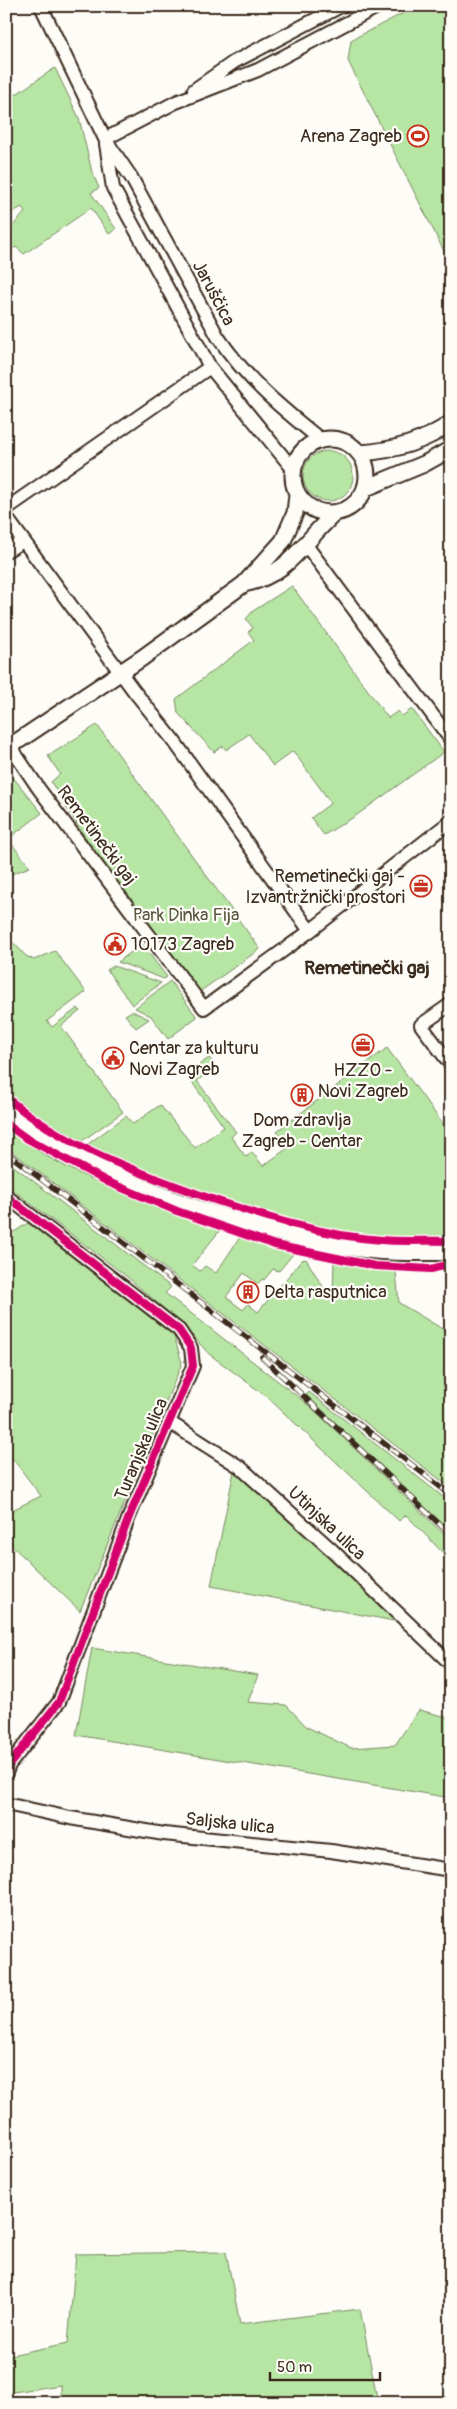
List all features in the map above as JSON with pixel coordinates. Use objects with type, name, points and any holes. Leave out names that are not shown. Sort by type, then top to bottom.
[{"type":"main road","points":[[6,1109],[30,1127],[77,1155],[139,1185],[225,1217],[286,1234],[371,1250],[451,1252]]},
{"type":"street","name":"Jaruščica","points":[[41,6],[106,139],[131,177],[218,337],[234,362],[259,389],[321,440]]},
{"type":"street","points":[[176,102],[234,62],[341,6]]},
{"type":"street","points":[[106,139],[176,102],[258,70],[379,6]]},
{"type":"street","name":"Jaruščica","points":[[106,139],[113,188],[210,367],[293,469]]},
{"type":"street","points":[[6,509],[210,367]]},
{"type":"street","points":[[360,453],[387,450],[410,444],[451,423]]},
{"type":"street","points":[[321,440],[342,441],[360,453],[366,464],[368,476],[366,488],[354,506],[344,512],[334,514],[322,513],[312,510],[297,494],[293,482],[293,469],[303,450],[321,440]]},
{"type":"street","points":[[366,488],[433,460],[451,449]]},
{"type":"street","name":"Remetinečki gaj","points":[[297,494],[295,513],[283,541],[244,584],[120,673],[8,747],[204,1008],[310,930],[451,820]]},
{"type":"street","name":"Remetinečki gaj","points":[[244,584],[270,575],[295,557],[320,527],[334,514]]},
{"type":"street","points":[[6,517],[120,673],[174,741],[310,930]]},
{"type":"street","points":[[6,551],[23,541]]},
{"type":"street","points":[[306,545],[451,740]]},
{"type":"street","points":[[451,1004],[421,1025],[451,1065]]},
{"type":"street","name":"Turanjska ulica","points":[[6,1196],[179,1330],[191,1348],[192,1366],[129,1517],[59,1702],[8,1765],[6,1772]]},
{"type":"street","name":"Utinjska ulica","points":[[169,1422],[240,1467],[333,1551],[451,1664]]},
{"type":"street","name":"Saljska ulica","points":[[6,1804],[70,1818],[164,1834],[331,1851],[451,1870]]},
{"type":"green space","name":"Arena Zagreb","points":[[417,6],[451,6],[451,265],[348,61],[351,40]]},
{"type":"green space","points":[[55,68],[79,118],[92,172],[99,188],[91,193],[116,229],[109,234],[91,208],[24,254],[16,247],[6,252],[6,234],[25,212],[22,207],[6,216],[6,101]]},
{"type":"green space","points":[[323,451],[333,451],[346,458],[353,471],[353,481],[346,494],[333,501],[323,501],[314,497],[307,490],[303,481],[303,471],[307,462],[314,455]]},
{"type":"green space","points":[[292,586],[388,718],[398,711],[402,716],[412,709],[444,752],[357,815],[324,835],[311,818],[331,803],[293,751],[273,766],[249,734],[226,750],[223,746],[214,752],[178,713],[176,699],[254,640],[248,632],[253,628],[246,619],[253,611]]},
{"type":"green space","name":"Park Dinka Fija","points":[[97,725],[260,949],[195,995],[120,890],[51,782],[60,774],[48,756]]},
{"type":"green space","points":[[6,775],[12,776],[42,813],[8,839],[30,867],[6,876]]},
{"type":"green space","points":[[6,935],[26,956],[34,960],[55,951],[86,992],[47,1021],[52,1027],[78,1008],[80,1011],[61,1026],[123,1112],[82,1141],[43,1119],[6,1091]]},
{"type":"green space","points":[[142,944],[167,977],[164,979],[118,962]]},
{"type":"green space","points":[[114,966],[161,983],[132,1005],[107,970]]},
{"type":"green space","points":[[170,981],[197,1017],[168,1039],[151,1016],[135,1008]]},
{"type":"green space","points":[[132,1011],[149,1019],[136,1028],[125,1015]]},
{"type":"green space","points":[[387,1048],[451,1135],[451,1239],[361,1234],[282,1217],[248,1208],[181,1185],[88,1144],[126,1116],[133,1124],[160,1105],[195,1148],[224,1127],[186,1074],[209,1058],[216,1066],[197,1081],[236,1132],[231,1137],[246,1157],[252,1152],[263,1166],[289,1147],[277,1131]]},
{"type":"green space","points":[[6,1128],[29,1145],[81,1174],[166,1210],[221,1229],[192,1265],[200,1271],[205,1266],[216,1273],[240,1237],[293,1254],[279,1271],[273,1269],[258,1284],[244,1273],[226,1297],[243,1310],[248,1304],[258,1312],[302,1260],[306,1259],[333,1303],[334,1259],[396,1272],[399,1303],[451,1334],[451,1488],[6,1147]]},
{"type":"green space","points":[[6,1160],[171,1287],[165,1293],[311,1407],[451,1541],[451,1561],[406,1515],[399,1521],[266,1396],[209,1354],[182,1324],[126,1276],[6,1185]]},
{"type":"green space","points":[[28,1223],[174,1336],[182,1363],[80,1611],[6,1540],[6,1513],[41,1496],[6,1450],[6,1237]]},
{"type":"green space","points":[[309,1392],[451,1503],[451,1532],[306,1395]]},
{"type":"green space","points":[[235,1466],[322,1547],[394,1621],[211,1586]]},
{"type":"green space","points":[[92,1648],[258,1675],[248,1702],[286,1705],[307,1727],[351,1748],[395,1745],[419,1710],[451,1718],[451,1798],[76,1735]]},
{"type":"green space","points":[[226,2252],[240,2324],[360,2309],[378,2403],[61,2403],[61,2385],[6,2393],[6,2356],[68,2343],[76,2254]]},
{"type":"railway","points":[[6,1152],[451,1495]]},
{"type":"railway","points":[[262,1357],[451,1535]]},
{"type":"cycle path","points":[[6,1097],[51,1130],[102,1156],[154,1178],[249,1211],[315,1230],[360,1238],[391,1241],[451,1241]]},
{"type":"cycle path","points":[[6,1124],[26,1138],[108,1182],[177,1211],[275,1245],[375,1266],[431,1269],[451,1264]]},
{"type":"cycle path","points":[[6,1196],[179,1330],[191,1348],[193,1366],[129,1517],[59,1702],[9,1765],[6,1773]]},
{"type":"place","name":"Arena Zagreb","points":[[418,136]]},
{"type":"place","name":"Remetinečki gaj - Izvantržnički prostori","points":[[421,886]]},
{"type":"place","name":"10173 Zagreb","points":[[115,944]]},
{"type":"place","name":"HZZO - Novi Zagreb","points":[[363,1045]]},
{"type":"place","name":"Centar za kulturu Novi Zagreb","points":[[113,1058]]},
{"type":"place","name":"Dom zdravlja Zagreb - Centar","points":[[302,1095]]},
{"type":"place","name":"Delta rasputnica","points":[[248,1292]]},
{"type":"district","name":"Remetinečki gaj","points":[[367,967]]}]
